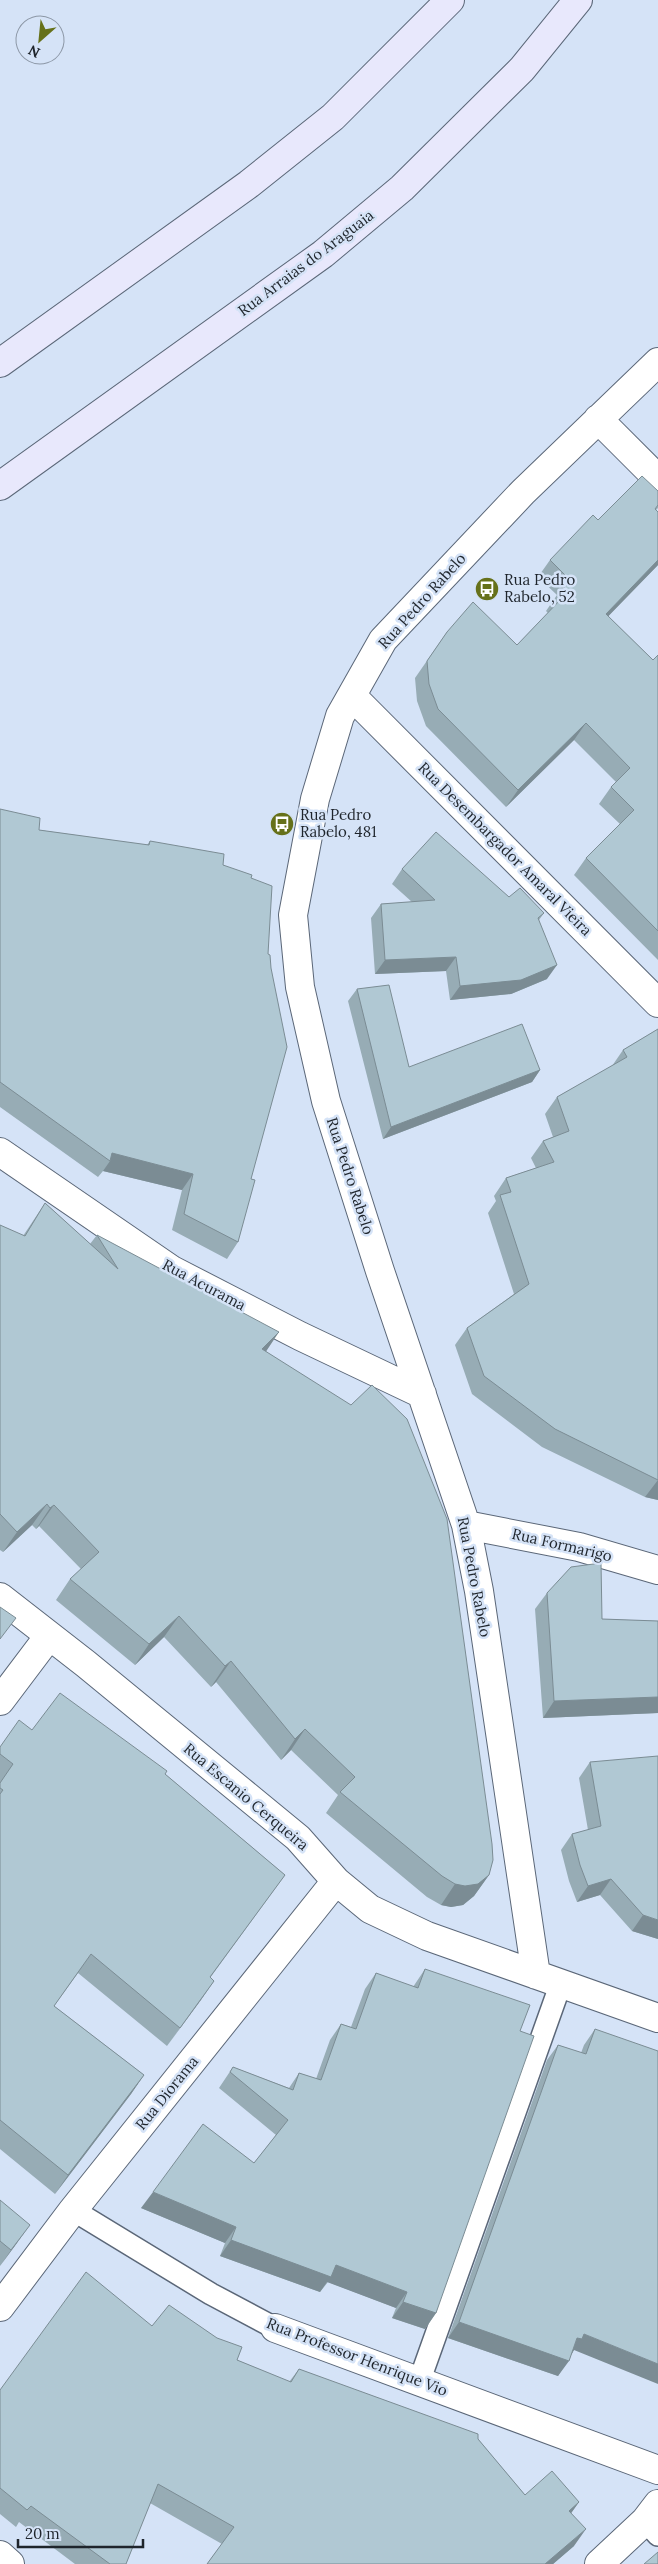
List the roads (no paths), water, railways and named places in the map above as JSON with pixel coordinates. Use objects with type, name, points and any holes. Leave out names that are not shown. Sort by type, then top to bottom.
[{"type":"main road","points":[[0,363],[248,184],[333,117],[450,0]]},
{"type":"main road","name":"Rua Arraias do Araguaia","points":[[0,486],[323,254],[402,188],[522,69],[578,0]]},
{"type":"street","name":"Rua Pedro Rabelo","points":[[549,1979],[466,1525],[326,1101],[300,987],[294,915],[314,799],[340,716],[383,640],[523,492],[658,362]]},
{"type":"street","points":[[598,419],[658,479]]},
{"type":"street","name":"Rua Desembargador Amaral Vieira","points":[[352,696],[658,1003]]},
{"type":"street","name":"Rua Acurama","points":[[0,1152],[172,1270],[300,1336],[422,1394]]},
{"type":"street","name":"Rua Formarigo","points":[[466,1525],[579,1547],[658,1570]]},
{"type":"street","name":"Rua Escanio Cerqueira","points":[[0,1598],[298,1838],[336,1881],[370,1910],[427,1936],[549,1979]]},
{"type":"street","points":[[0,1701],[49,1636]]},
{"type":"street","name":"Rua Diorama","points":[[0,2307],[73,2210],[336,1881]]},
{"type":"street","points":[[549,1979],[658,2018]]},
{"type":"street","name":"Rua Professor Henrique Vio","points":[[275,2328],[658,2470]]},
{"type":"street","points":[[599,2564],[654,2520]]},
{"type":"street","points":[[0,2555],[10,2564]]},
{"type":"lane","points":[[419,2382],[549,1979]]},
{"type":"lane","name":"Rua Professor Henrique Vio","points":[[73,2210],[211,2294],[275,2328]]},
{"type":"place","name":"Rua Pedro Rabelo, 52","points":[[487,589]]},
{"type":"place","name":"Rua Pedro Rabelo, 481","points":[[282,824]]}]
